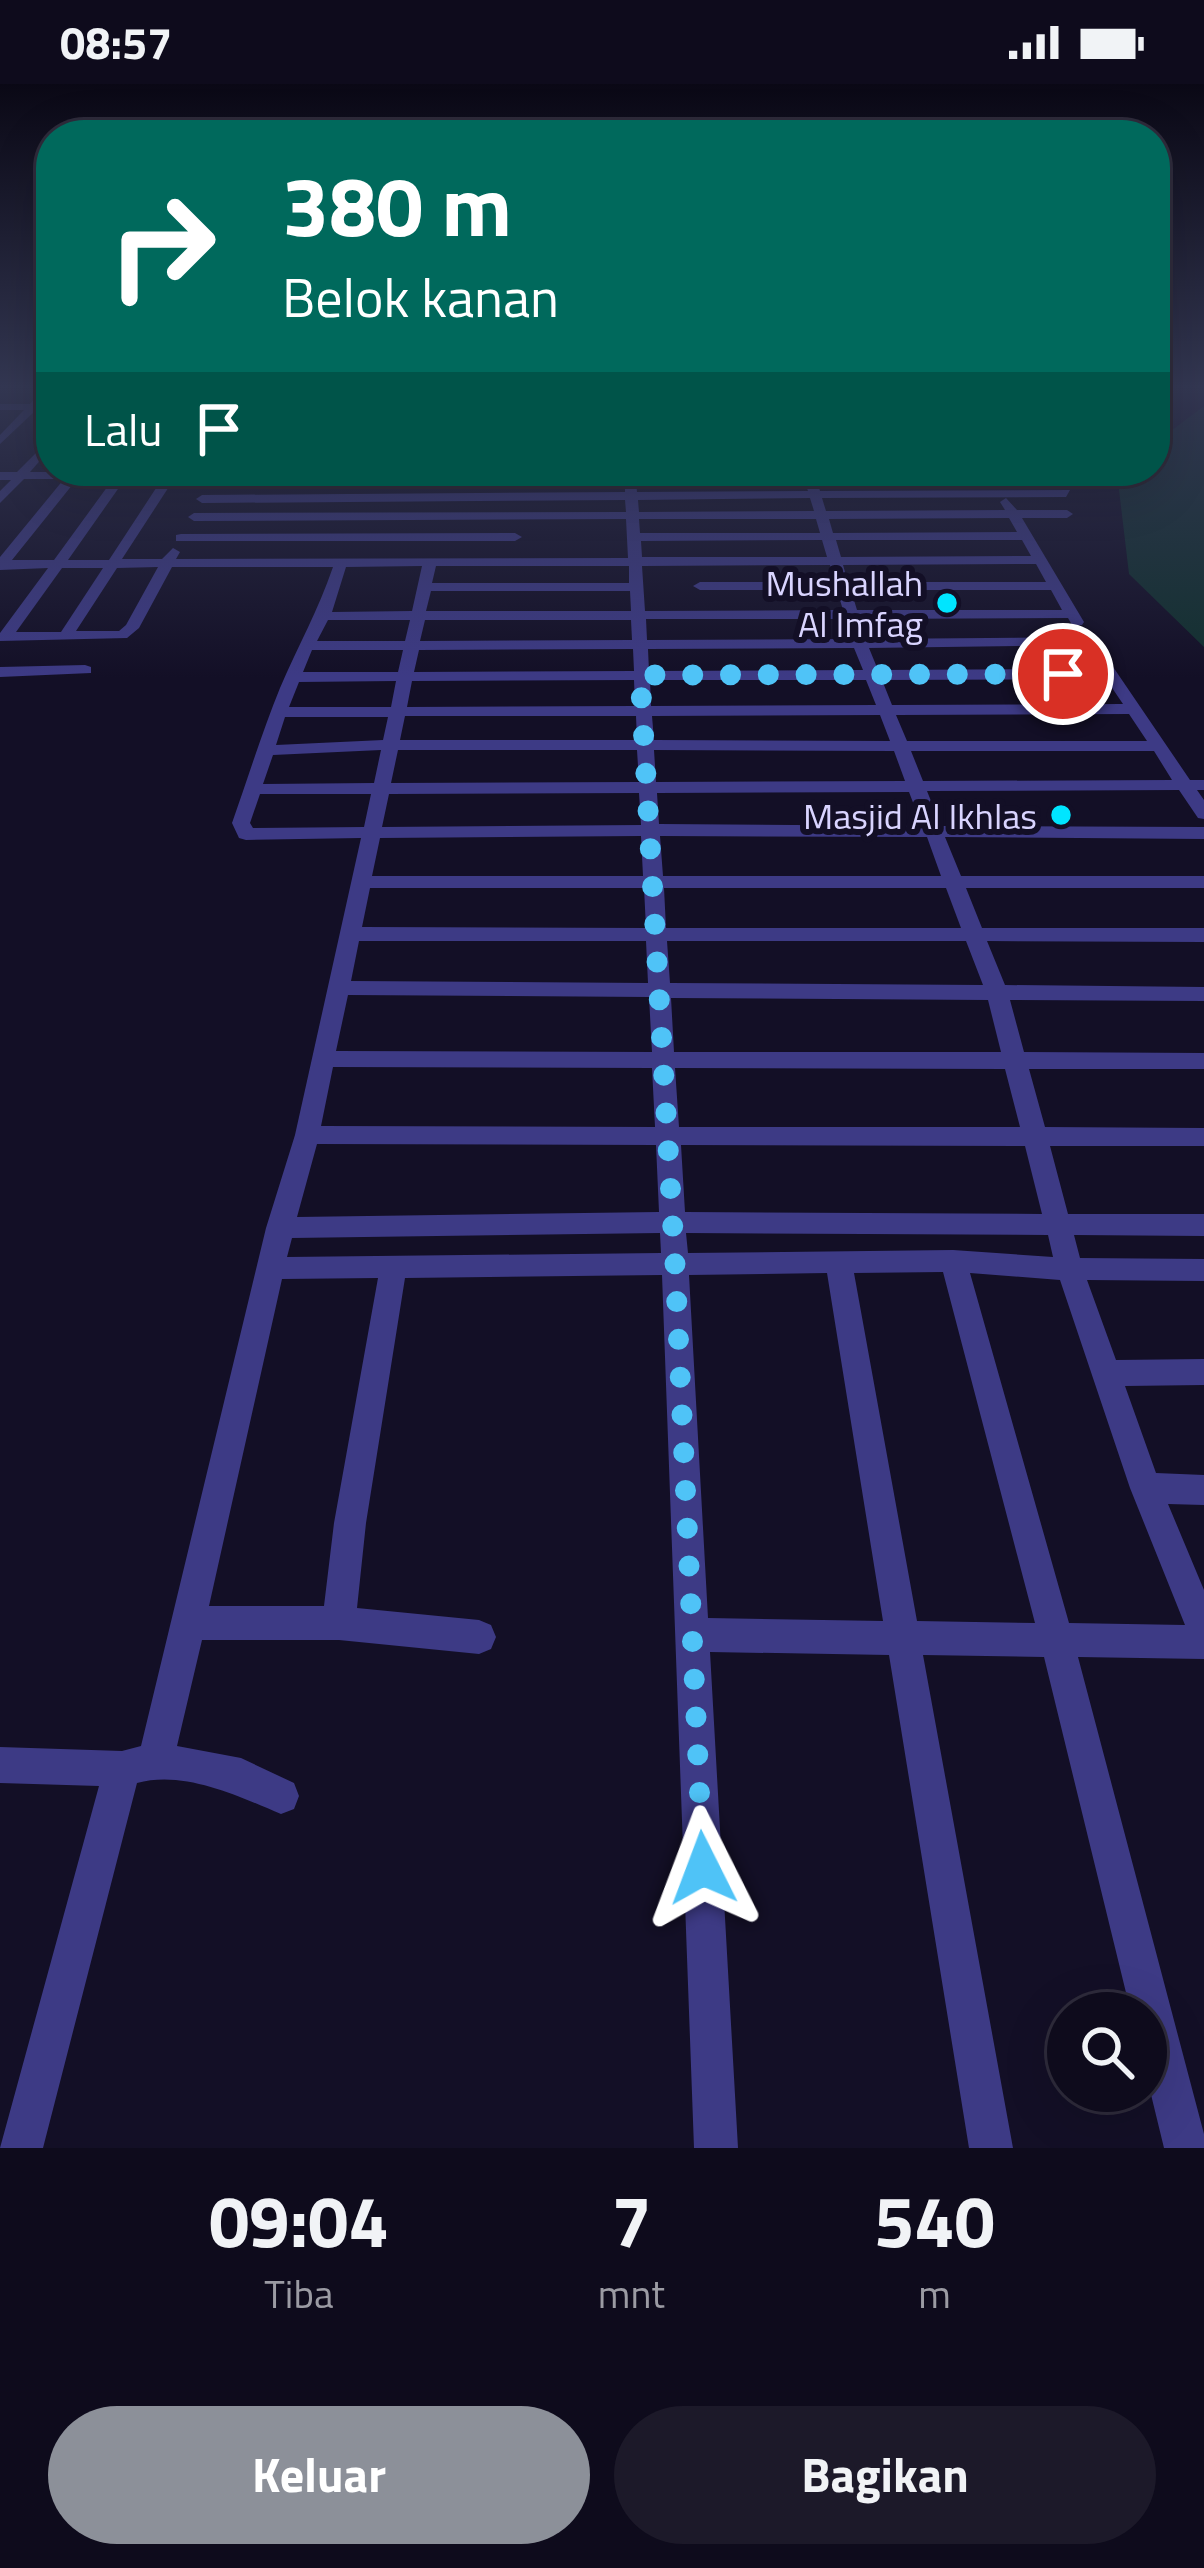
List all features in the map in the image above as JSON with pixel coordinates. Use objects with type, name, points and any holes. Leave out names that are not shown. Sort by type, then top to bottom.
[{"type":"street","points":[[1,565],[65,486]]},
{"type":"street","points":[[2,637],[114,486]]},
{"type":"street","points":[[65,638],[163,486]]},
{"type":"street","points":[[2,637],[115,637],[130,631],[210,486]]},
{"type":"street","points":[[21,2148],[138,1764],[191,1623],[214,1500],[279,1228],[307,1135],[419,613],[420,570],[410,537],[419,486]]},
{"type":"street","points":[[458,486],[634,544],[860,643],[1089,642]]},
{"type":"street","points":[[323,616],[419,613],[634,544],[817,498],[895,486]]},
{"type":"street","points":[[996,486],[1089,642],[1160,746],[1196,786],[1204,814]]},
{"type":"street","points":[[1,565],[341,562],[420,570],[584,562],[634,544],[817,498],[1066,493]]},
{"type":"street","points":[[202,499],[417,496],[696,560],[1038,560]]},
{"type":"street","points":[[817,498],[1024,536]]},
{"type":"street","points":[[817,498],[860,643],[997,993],[1070,1269],[1146,1488],[1204,1631]]},
{"type":"street","points":[[420,570],[634,544],[817,498],[1067,514]]},
{"type":"street","points":[[584,515],[584,562]]},
{"type":"street","points":[[194,517],[584,515],[634,544],[705,613],[1072,614]]},
{"type":"street","points":[[181,538],[514,537]]},
{"type":"street","points":[[305,646],[413,642],[634,544]]},
{"type":"street","points":[[634,544],[673,1222],[716,2148]]},
{"type":"street","points":[[696,560],[705,613]]},
{"type":"street","points":[[341,562],[253,789],[242,823],[246,835],[652,830],[1204,833]]},
{"type":"street","points":[[700,586],[1053,586]]},
{"type":"street","points":[[0,672],[86,670]]},
{"type":"street","points":[[296,677],[1111,674]]},
{"type":"street","points":[[282,712],[1135,709]]},
{"type":"street","points":[[268,750],[1160,746]]},
{"type":"street","points":[[253,789],[649,784],[1196,786]]},
{"type":"street","points":[[361,882],[1204,882]]},
{"type":"street","points":[[351,934],[1204,935]]},
{"type":"street","points":[[338,988],[1204,994]]},
{"type":"street","points":[[324,1059],[1204,1061]]},
{"type":"street","points":[[307,1135],[1204,1138]]},
{"type":"street","points":[[279,1228],[673,1222],[1204,1225]]},
{"type":"street","points":[[838,1261],[991,2148]]},
{"type":"street","points":[[272,1268],[953,1261],[1070,1269],[1204,1270]]},
{"type":"street","points":[[953,1261],[1056,1636],[1186,2148]]},
{"type":"street","points":[[339,1623],[350,1523],[392,1267]]},
{"type":"street","points":[[1109,1373],[1204,1372]]},
{"type":"street","points":[[1146,1488],[1204,1490]]},
{"type":"street","points":[[191,1623],[339,1623],[479,1636]]},
{"type":"street","points":[[692,1635],[905,1640],[1056,1636],[1204,1642]]},
{"type":"street","points":[[0,1765],[138,1764],[241,1776],[281,1796]]},
{"type":"green space","points":[[1204,485],[1204,647],[1129,574],[1119,486]]},
{"type":"place","name":"Mushallah Al Imfag","points":[[947,603]]},
{"type":"place","name":"Masjid Al Ikhlas","points":[[1061,815]]},
{"type":"route","points":[[703,1868],[675,1264],[640,675],[1063,674]]}]
